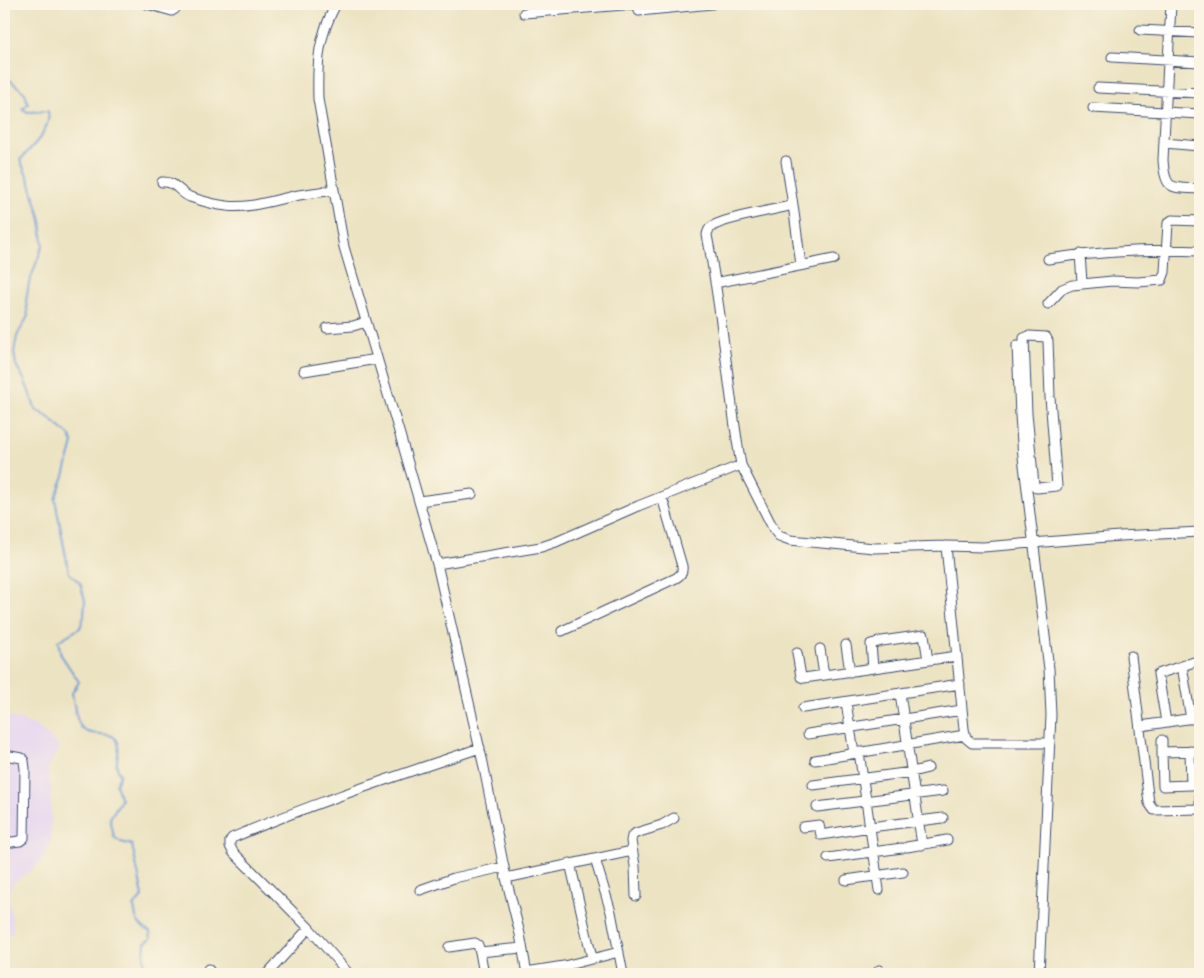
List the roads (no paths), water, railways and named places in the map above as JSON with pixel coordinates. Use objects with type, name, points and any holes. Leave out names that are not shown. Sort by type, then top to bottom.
[{"type":"street","points":[[147,4],[172,11],[175,9],[176,4]]},
{"type":"street","points":[[336,4],[321,39],[318,99],[344,247],[437,564],[480,748],[526,973],[564,966],[619,952]]},
{"type":"street","points":[[524,13],[568,6],[638,4],[639,11],[712,4]]},
{"type":"street","points":[[1171,4],[1165,112],[1164,176],[1167,184],[1172,187],[1200,190]]},
{"type":"street","points":[[1140,30],[1200,33]]},
{"type":"street","points":[[1112,58],[1200,62]]},
{"type":"street","points":[[1098,88],[1200,93]]},
{"type":"street","points":[[1093,108],[1200,114]]},
{"type":"street","points":[[1164,143],[1200,146]]},
{"type":"street","points":[[786,161],[801,265]]},
{"type":"street","points":[[162,182],[169,181],[180,192],[192,198],[230,207],[270,202],[333,190]]},
{"type":"street","points":[[793,205],[733,219],[710,228],[706,235],[715,283],[741,465],[768,521],[779,536],[804,542],[874,548],[983,547],[1120,536],[1200,532]]},
{"type":"street","points":[[1048,304],[1066,286],[1082,282],[1162,280],[1165,275],[1166,227],[1170,221],[1200,220]]},
{"type":"street","points":[[1048,259],[1080,254],[1166,250],[1200,251]]},
{"type":"street","points":[[1080,254],[1082,282]]},
{"type":"street","points":[[715,283],[834,259]]},
{"type":"street","points":[[327,328],[352,326],[366,322]]},
{"type":"street","points":[[1028,336],[1046,337],[1048,341],[1057,486],[1037,488],[1034,485],[1023,414],[1024,338],[1028,336]]},
{"type":"street","points":[[1017,345],[1033,543],[1050,669],[1050,743],[1039,974]]},
{"type":"street","points":[[304,371],[377,358]]},
{"type":"street","points":[[437,564],[541,547],[741,465]]},
{"type":"street","points":[[419,501],[472,494]]},
{"type":"street","points":[[562,631],[681,574],[682,566],[662,497]]},
{"type":"street","points":[[946,546],[955,657]]},
{"type":"street","points":[[950,631],[960,684],[965,735],[972,744],[1050,743]]},
{"type":"street","points":[[873,668],[871,644],[882,641],[924,635],[928,660]]},
{"type":"street","points":[[846,645],[850,672]]},
{"type":"street","points":[[820,649],[824,675]]},
{"type":"street","points":[[797,653],[801,678],[955,657]]},
{"type":"street","points":[[1131,656],[1149,803],[1154,810],[1200,807],[1190,751]]},
{"type":"street","points":[[1166,722],[1158,674],[1200,660]]},
{"type":"street","points":[[1140,726],[1196,718],[1182,666]]},
{"type":"street","points":[[803,708],[960,684]]},
{"type":"street","points":[[900,693],[922,845]]},
{"type":"street","points":[[846,702],[850,727],[863,778],[879,890]]},
{"type":"street","points":[[808,734],[962,710]]},
{"type":"street","points":[[815,760],[965,735]]},
{"type":"street","points":[[1162,740],[1159,786],[1197,784]]},
{"type":"street","points":[[349,974],[309,928],[233,852],[230,846],[231,839],[320,803],[480,748]]},
{"type":"street","points":[[1162,752],[1200,751]]},
{"type":"street","points":[[4,755],[24,759],[25,776],[24,838],[20,841],[4,842]]},
{"type":"street","points":[[813,785],[912,772],[928,768]]},
{"type":"street","points":[[816,807],[942,791]]},
{"type":"street","points":[[636,896],[635,866],[631,841],[634,834],[657,827],[674,818]]},
{"type":"street","points":[[802,827],[819,825],[821,835],[943,818]]},
{"type":"street","points":[[828,858],[947,840]]},
{"type":"street","points":[[506,878],[595,858],[632,852]]},
{"type":"street","points":[[595,858],[611,912],[623,974]]},
{"type":"street","points":[[570,864],[592,958]]},
{"type":"street","points":[[420,890],[454,878],[504,867]]},
{"type":"street","points":[[846,880],[903,872]]},
{"type":"street","points":[[267,974],[309,928]]},
{"type":"street","points":[[449,947],[475,943],[478,945],[481,974]]},
{"type":"street","points":[[480,952],[522,948]]},
{"type":"waterway","points":[[4,75],[25,93],[28,104],[22,109],[28,112],[48,111],[47,125],[44,131],[20,160],[29,180],[41,220],[43,245],[29,283],[26,301],[28,316],[17,336],[14,352],[16,365],[24,379],[36,410],[48,417],[69,435],[73,443],[64,476],[55,499],[69,573],[80,583],[85,600],[84,616],[80,628],[58,641],[61,655],[79,682],[72,693],[79,724],[85,731],[109,735],[114,737],[118,743],[117,769],[120,774],[116,784],[121,800],[110,818],[114,837],[121,842],[132,845],[143,896],[134,906],[138,922],[150,932],[151,938],[145,942],[143,968],[138,967],[136,974]]}]
